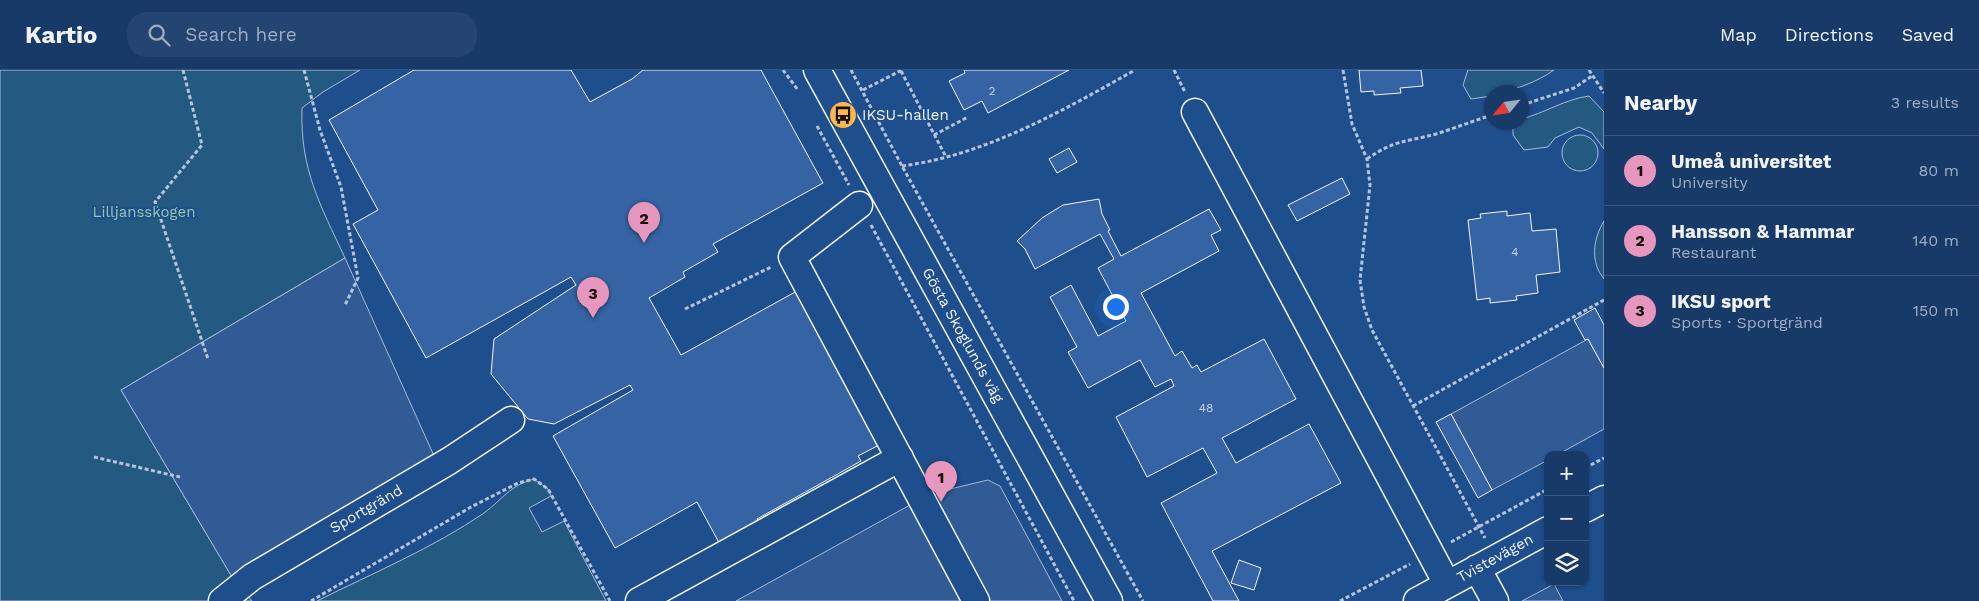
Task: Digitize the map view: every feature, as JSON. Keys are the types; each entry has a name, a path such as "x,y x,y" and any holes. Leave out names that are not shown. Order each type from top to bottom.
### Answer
{"street":[{"name":"Gösta Skoglunds väg","path":"817,70 1109,601"},
{"path":"1195,112 1447,584"},
{"path":"859,205 792,257 976,601"},
{"name":"Sportgränd","path":"222,601 252,576 448,461 510,420"},
{"path":"639,601 900,458"},
{"path":"1589,507 1604,499"},
{"name":"Tvistevägen","path":"1417,601 1544,532"},
{"path":"1487,563 1495,601"}],"path":[{"path":"183,70 202,145 155,202 208,359"},
{"path":"304,70 320,130 341,187 358,278 345,305"},
{"path":"783,70 802,97"},
{"path":"851,70 902,166 1143,601"},
{"path":"878,179 902,166 976,149 1028,126 1135,70"},
{"path":"1343,70 1352,124 1367,158 1370,185 1360,280 1364,307 1372,330 1413,406 1487,563"},
{"path":"1589,70 1604,93"},
{"path":"863,90 902,71 946,157"},
{"path":"1529,103 1574,88 1592,76"},
{"path":"934,135 968,117"},
{"path":"1367,158 1392,144 1437,133 1484,118"},
{"path":"816,124 1074,601"},
{"path":"685,309 792,257"},
{"path":"1413,406 1604,300"},
{"path":"94,457 180,477"},
{"path":"1589,466 1604,458"},
{"path":"311,601 471,507 518,483 534,479 548,489 610,601"}],"green space":[{"name":"Lilljansskogen","path":"0,70 360,70 323,92 302,108 304,150 313,186 345,258 121,390 232,577 252,601 0,601"},
{"path":"1468,70 1554,70 1524,85 1484,85 1484,97 1471,99 1463,85"},
{"path":"1589,96 1604,112 1604,149 1592,133 1579,127 1555,138 1548,147 1524,150 1513,135 1513,130 1529,130 1529,117"},
{"path":"1580,135 1587,136 1593,140 1597,146 1597,160 1593,166 1587,170 1580,171 1573,170 1567,166 1563,160 1562,153 1563,146 1567,140 1573,136"},
{"path":"1604,221 1604,279 1595,258 1595,243"},
{"path":"534,479 548,489 551,496 529,508 542,532 564,521 606,601 317,601 444,538 484,513 518,485"}],"shaded area":[{"path":"345,258 435,458 232,577 121,390"},
{"path":"1588,339 1604,368 1604,429 1564,451 1544,451 1544,462 1492,490 1451,414"},
{"path":"988,480 1000,486 1062,601 736,601 910,505 946,490"},
{"path":"1550,586 1555,586 1563,601 1522,601"}],"building":[{"path":"414,70 571,70 590,102 632,79 643,70 761,70 823,183 713,244 718,252 683,272 685,277 649,298 681,355 797,291 879,445 858,456 861,461 757,519 763,528 723,550 697,502 615,548 553,436 633,390 630,385 554,424 528,419 491,374 494,339 576,285 571,277 426,358 353,224 378,210 329,120"},
{"path":"964,70 1069,70 988,113 982,101 964,110 949,81 965,73"},
{"path":"1359,70 1421,70 1423,86 1400,88 1401,93 1374,95 1374,91 1361,92"},
{"path":"1069,148 1077,162 1057,173 1049,159"},
{"path":"1342,178 1350,194 1297,221 1288,205"},
{"path":"1099,199 1102,214 1110,230 1108,231 1121,256 1209,209 1221,230 1211,235 1219,251 1141,293 1175,356 1182,351 1192,368 1197,365 1201,372 1264,339 1296,399 1222,438 1236,463 1309,424 1341,483 1212,551 1239,601 1213,601 1161,503 1217,473 1203,448 1147,477 1116,417 1174,386 1171,379 1155,387 1140,360 1088,388 1068,352 1077,347 1050,297 1071,285 1098,336 1126,321 1098,268 1114,259 1100,234 1035,269 1025,249 1017,241 1042,218 1063,205"},
{"path":"1507,211 1507,216 1530,213 1532,231 1556,229 1560,272 1536,275 1538,293 1516,296 1517,300 1490,303 1490,298 1477,300 1468,220 1481,218 1480,214"},
{"path":"1595,308 1604,325 1604,368 1588,339 1585,340 1574,320"},
{"path":"1451,414 1492,490 1478,498 1436,422"},
{"path":"1239,560 1261,568 1254,590 1231,583"}],"place":[{"name":"IKSU-hallen","path":"843,115"},
{"name":"Hansson & Hammar","path":"644,243"},
{"name":"IKSU sport","path":"593,318"},
{"name":"Umeå universitet","path":"941,502"}]}
